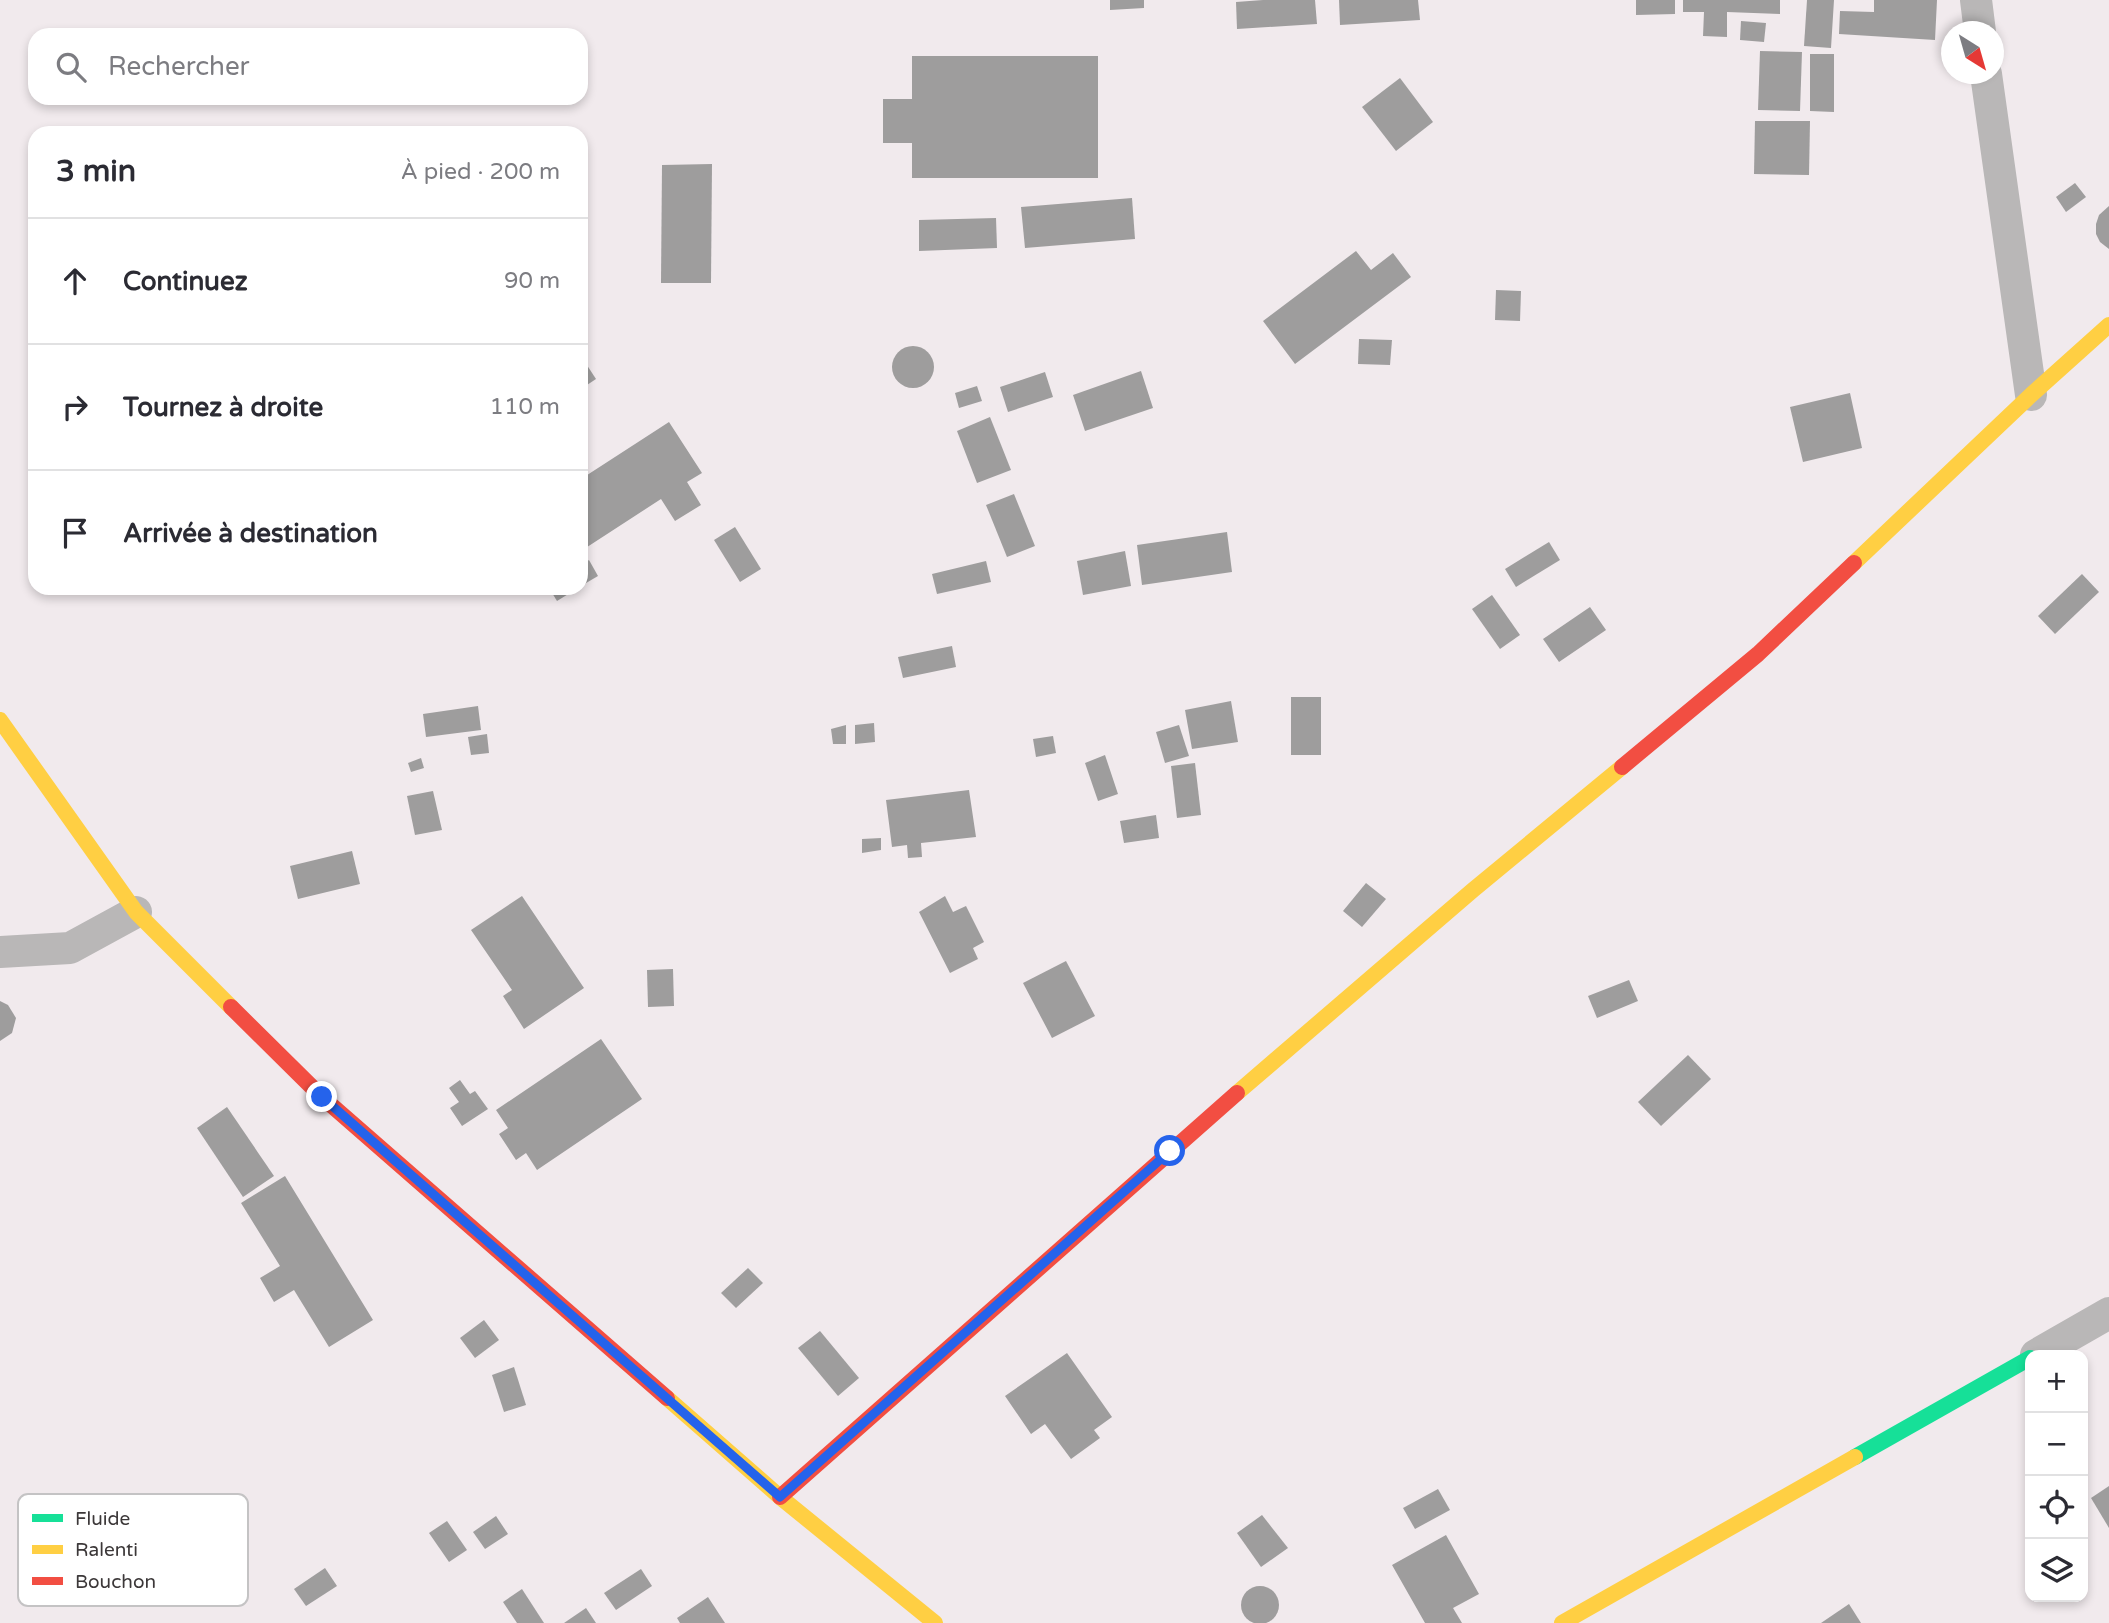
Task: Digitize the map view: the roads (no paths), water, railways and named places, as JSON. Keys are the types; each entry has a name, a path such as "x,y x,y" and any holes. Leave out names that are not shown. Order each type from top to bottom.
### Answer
{"street":[{"path":"1976,0 1979,21"},
{"path":"1987,84 2031,395"},
{"path":"780,1497 1170,1151 1473,890 1758,654 2031,395 2109,325"},
{"path":"0,720 136,912 322,1097 780,1497 935,1623"},
{"path":"0,952 70,948 136,912"},
{"path":"2045,1350 2109,1313"},
{"path":"1562,1623 2025,1361"}]}
